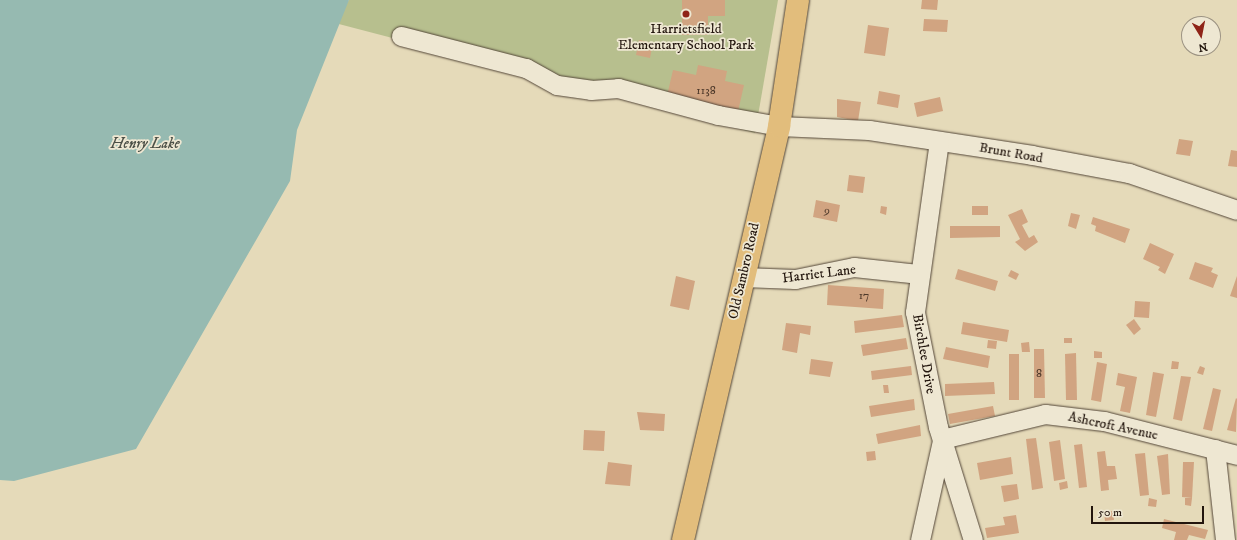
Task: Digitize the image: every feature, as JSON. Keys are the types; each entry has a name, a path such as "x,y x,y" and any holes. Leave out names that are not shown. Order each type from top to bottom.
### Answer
{"main road":[{"name":"Old Sambro Road","path":"683,540 779,126 798,0"}],"street":[{"name":"Brunt Road","path":"402,36 526,68 557,85 590,90 618,88 718,115 779,126 868,130 1129,173 1237,210"},
{"name":"Birchlee Drive","path":"939,141 918,274 917,330 942,440 973,540"},
{"name":"Harriet Lane","path":"743,277 795,279 854,267 918,274"},
{"name":"Ashcroft Avenue","path":"942,440 1045,414 1104,421 1237,455"},
{"path":"920,540 942,440"},
{"path":"1215,449 1225,540"}],"green space":[{"path":"349,0 778,0 755,133 335,23"}],"water":[{"name":"Henry Lake","path":"0,0 349,0 297,130 290,181 136,449 14,481 0,480"}],"building":[{"path":"682,0 725,0 725,16 708,16 708,35 682,35"},
{"path":"922,0 938,0 937,10 921,9"},
{"path":"924,19 948,20 947,32 923,31"},
{"path":"868,25 889,28 885,56 864,53"},
{"path":"639,40 653,43 650,58 636,55"},
{"path":"698,65 727,71 725,81 744,85 737,116 666,100 673,70 696,75"},
{"path":"879,91 900,95 898,108 877,104"},
{"path":"940,97 943,111 917,117 914,103"},
{"path":"837,99 861,102 858,121 837,117"},
{"path":"1179,139 1193,141 1190,156 1176,154"},
{"path":"1231,150 1237,151 1237,167 1228,166"},
{"path":"849,175 865,177 863,193 847,191"},
{"path":"816,200 840,205 837,222 813,217"},
{"path":"881,206 887,207 886,215 880,213"},
{"path":"972,206 988,206 988,215 972,215"},
{"path":"1022,209 1028,222 1022,225 1029,238 1034,235 1038,242 1025,251 1015,242 1020,239 1008,215"},
{"path":"1071,213 1080,215 1076,229 1068,226"},
{"path":"1093,217 1130,229 1125,243 1095,231 1096,226 1091,224"},
{"path":"950,226 1000,226 1000,237 950,238"},
{"path":"1150,243 1174,254 1165,274 1158,270 1160,267 1143,259"},
{"path":"1195,262 1213,268 1211,272 1218,275 1213,288 1189,279"},
{"path":"958,269 998,281 995,291 955,279"},
{"path":"1011,270 1019,274 1016,280 1008,276"},
{"path":"676,276 695,281 689,310 670,306"},
{"path":"1237,276 1237,298 1230,296"},
{"path":"828,285 884,289 883,309 827,305"},
{"path":"1135,301 1150,302 1149,318 1134,317"},
{"path":"902,315 904,327 855,333 854,321"},
{"path":"1134,319 1141,329 1134,335 1126,325"},
{"path":"963,322 1009,330 1007,342 961,334"},
{"path":"786,323 811,326 810,335 800,333 797,353 782,350"},
{"path":"906,338 908,349 863,356 861,345"},
{"path":"1064,338 1072,338 1072,343 1064,343"},
{"path":"988,340 997,341 996,349 987,348"},
{"path":"1029,342 1030,352 1022,352 1021,343"},
{"path":"946,347 990,356 988,368 943,359"},
{"path":"1034,349 1044,349 1045,398 1034,398"},
{"path":"1094,351 1102,352 1102,358 1094,358"},
{"path":"1076,353 1077,400 1066,400 1065,354"},
{"path":"1009,354 1019,354 1019,400 1009,400"},
{"path":"811,359 833,362 830,377 809,374"},
{"path":"1172,361 1179,362 1178,369 1171,369"},
{"path":"1097,362 1107,364 1101,402 1091,400"},
{"path":"911,366 912,375 872,380 871,371"},
{"path":"1200,366 1205,368 1203,375 1197,373"},
{"path":"1153,372 1164,374 1156,417 1146,415"},
{"path":"1118,373 1137,377 1130,413 1120,411 1125,387 1116,385"},
{"path":"1181,376 1191,377 1182,421 1173,419"},
{"path":"994,382 995,394 945,396 945,384"},
{"path":"883,385 888,385 889,393 884,393"},
{"path":"1213,388 1221,390 1212,431 1203,429"},
{"path":"1236,398 1237,399 1236,432 1227,430"},
{"path":"914,399 915,410 871,417 869,406"},
{"path":"993,406 995,416 950,424 948,414"},
{"path":"637,412 665,414 664,431 640,430"},
{"path":"920,425 921,436 878,444 876,434"},
{"path":"584,430 605,431 604,451 583,450"},
{"path":"1036,438 1043,488 1032,490 1026,439"},
{"path":"1060,440 1065,479 1054,481 1049,442"},
{"path":"1082,444 1087,487 1079,488 1074,445"},
{"path":"875,451 876,460 867,461 866,452"},
{"path":"1105,451 1107,466 1115,466 1117,479 1108,480 1109,490 1101,491 1097,452"},
{"path":"1145,453 1149,495 1140,496 1135,454"},
{"path":"1168,454 1170,494 1162,495 1157,456"},
{"path":"1011,457 1013,474 980,480 977,463"},
{"path":"608,462 632,465 630,486 605,484"},
{"path":"1183,462 1194,462 1192,498 1182,497"},
{"path":"1067,481 1068,488 1060,490 1059,483"},
{"path":"1017,484 1019,499 1004,502 1001,486"},
{"path":"1149,498 1157,500 1156,507 1148,506"},
{"path":"1185,498 1192,498 1191,506 1185,505"},
{"path":"1113,511 1114,520 1105,521 1104,512"},
{"path":"1016,515 1019,533 987,538 985,528 1005,525 1003,517"},
{"path":"1164,519 1208,530 1205,539 1189,535 1187,540 1174,540 1176,532 1162,528"}],"place":[{"name":"Harrietsfield Elementary School Park","path":"686,14"}]}
